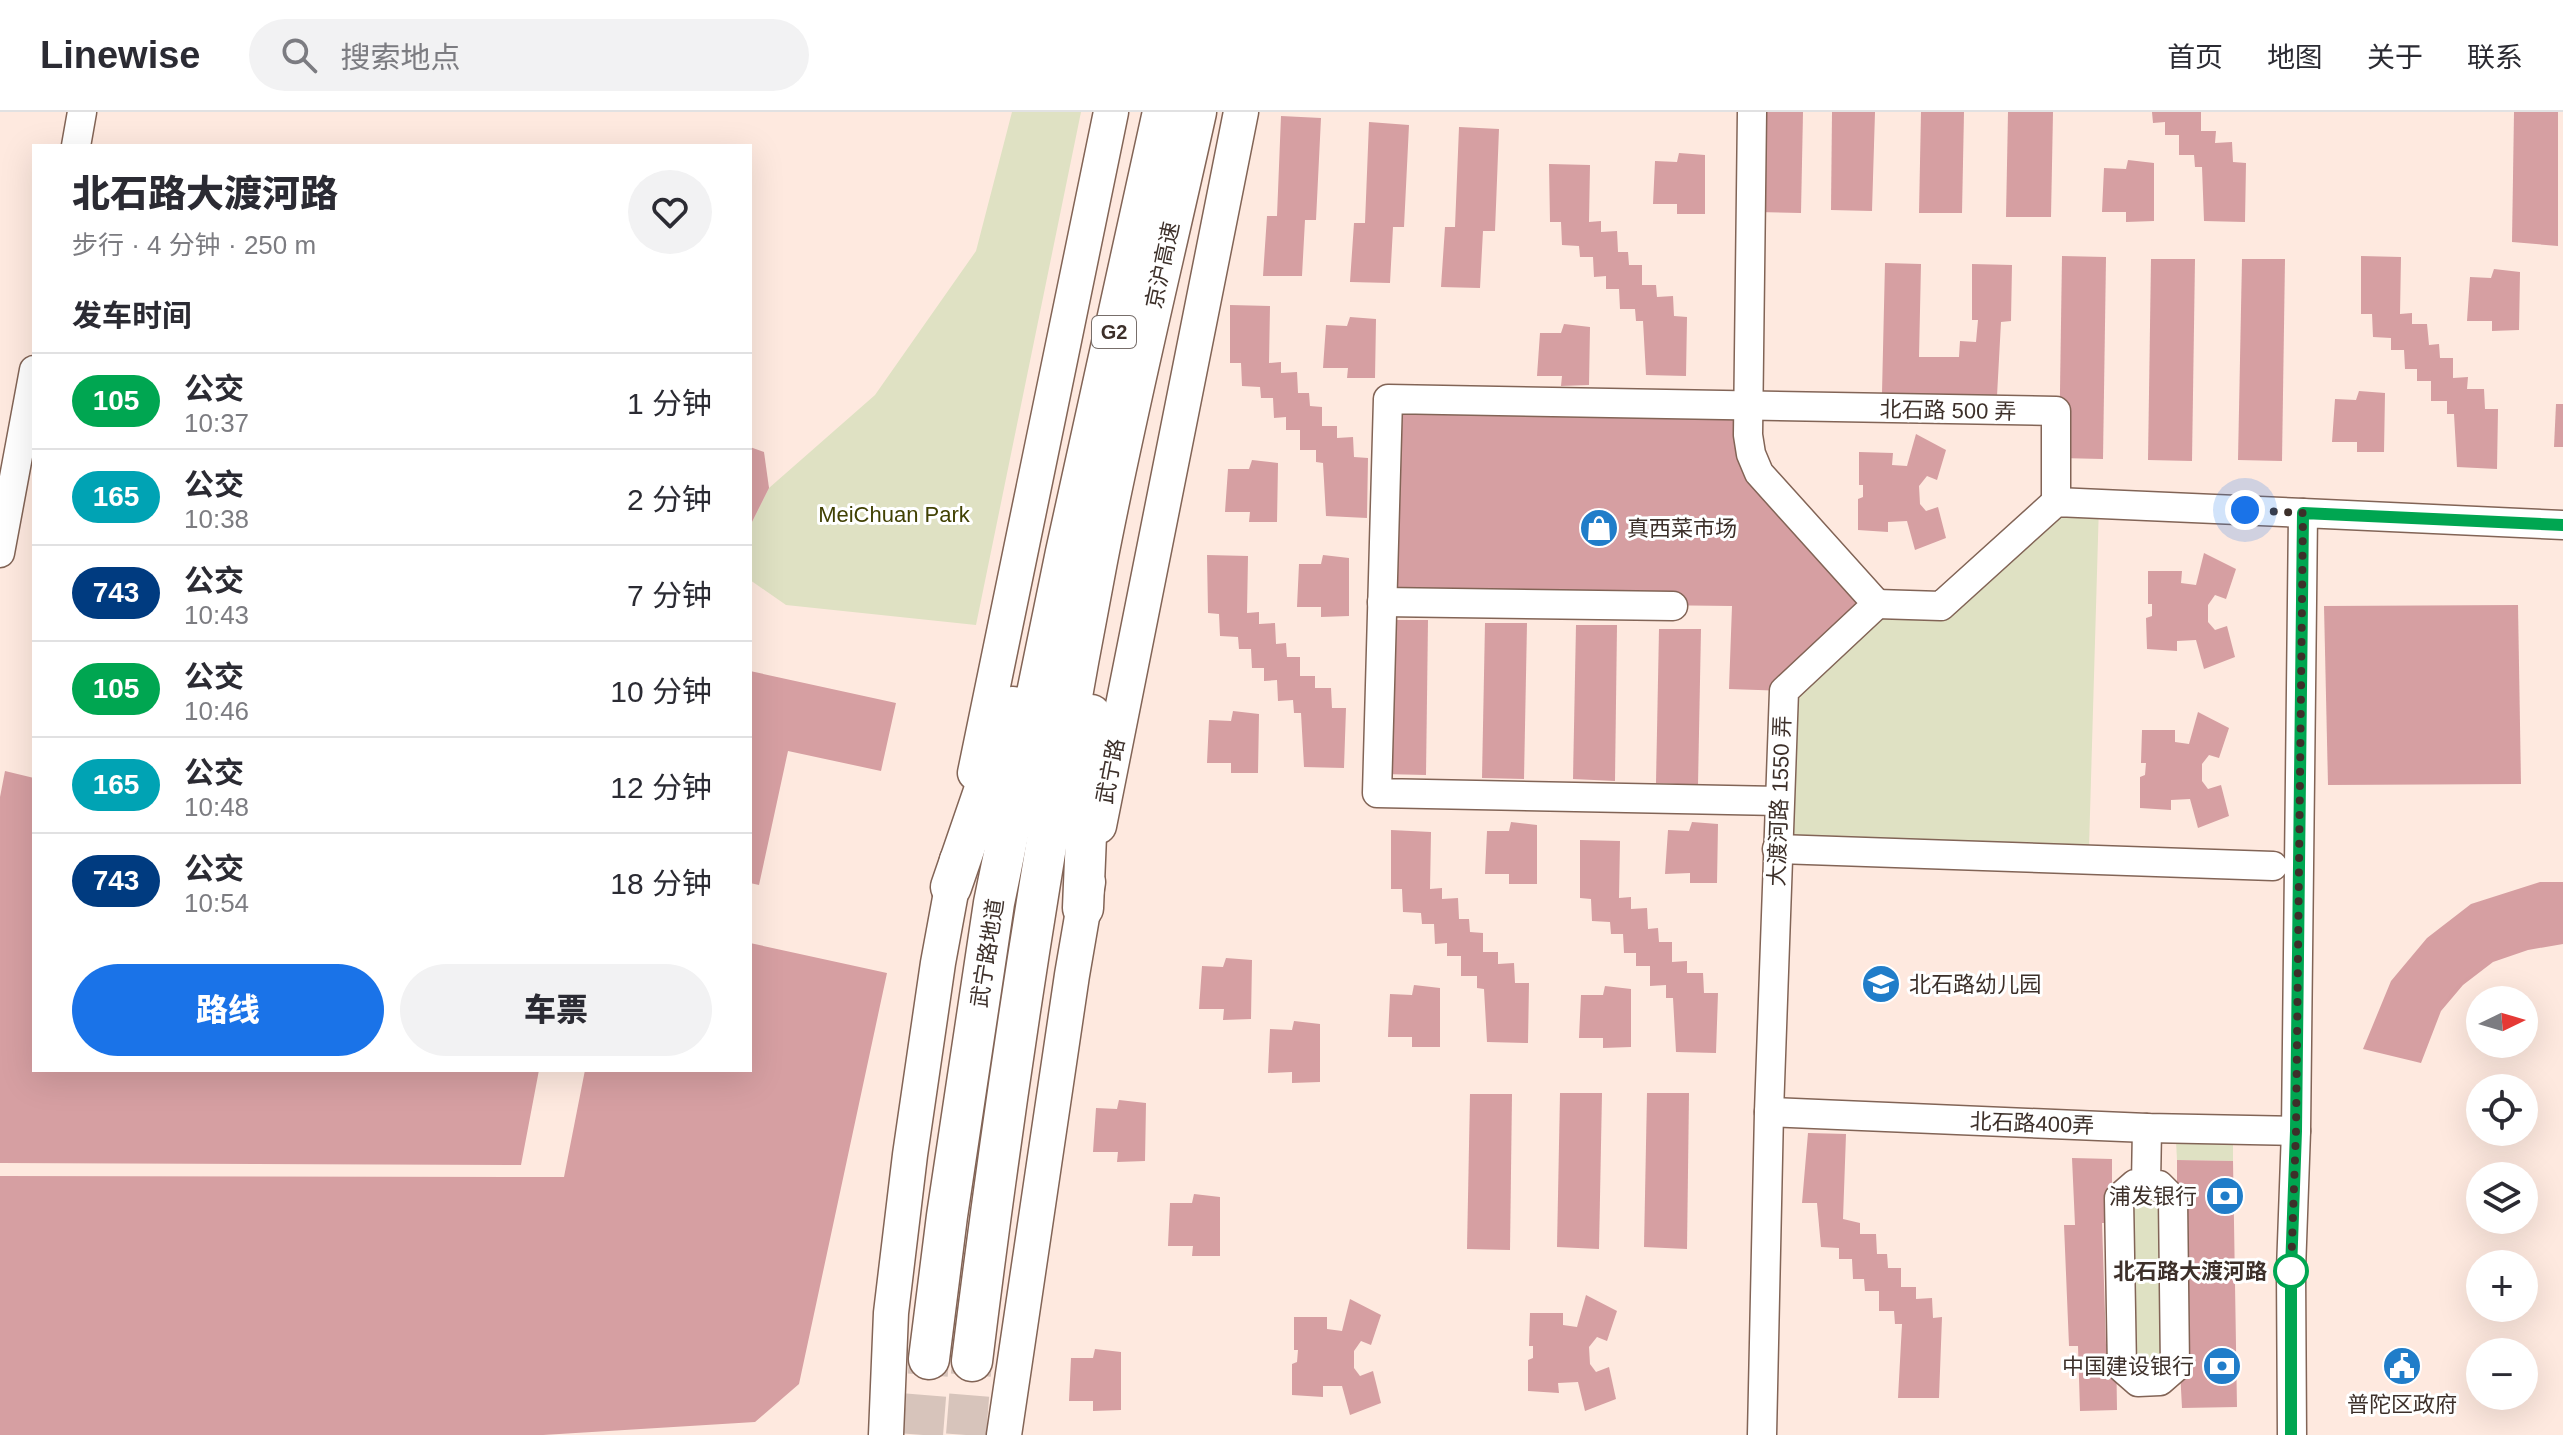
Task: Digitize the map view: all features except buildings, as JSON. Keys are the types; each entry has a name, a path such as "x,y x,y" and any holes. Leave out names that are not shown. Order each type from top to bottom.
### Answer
{"highway":[{"name":"京沪高速","path":"1082,555 1163,112"},
{"name":"京沪高速","path":"1082,555 1196,112"},
{"path":"951,887 1082,555"},
{"path":"1082,555 1083,908"},
{"name":"武宁路地道","path":"929,1359 994,903 1082,555"},
{"name":"武宁路地道","path":"972,1361 1082,555"}],"main road":[{"path":"886,1435 891,1313 910,1155 951,887 1111,112"},
{"name":"武宁路","path":"1004,1435 1083,908 1241,112"}],"street":[{"path":"76,144 82,112"},
{"path":"1752,112 1749,445 1759,473 1877,604 1941,606 2056,502 2563,525"},
{"path":"0,553 32,381"},
{"path":"1748,407 1388,399 1377,793 1779,801"},
{"name":"北石路 500 弄","path":"1748,407 2056,411 2056,502"},
{"path":"2292,1435 2291,1270 2296,1131 2303,513"},
{"path":"1382,602 1673,606"},
{"name":"大渡河路 1550 弄","path":"1762,1435 1769,1112 1784,691 1877,604"},
{"path":"1777,849 2273,866"},
{"name":"北石路400弄","path":"1769,1112 2296,1131"},
{"path":"2146,1184 2147,1128"},
{"path":"2135,1184 2146,1184 2159,1185 2173,1199 2175,1368 2160,1381 2138,1382 2122,1368 2119,1198 2135,1184"}],"green space":[{"name":"MeiChuan Park","path":"1012,112 1081,112 976,625 786,605 752,581 752,522 769,488 875,395 976,251"},
{"path":"2056,502 2099,504 2089,848 1777,849 1784,691 1877,604 1941,606"},
{"path":"2176,1141 2233,1142 2233,1161 2177,1160"},
{"path":"2134,1199 2161,1199 2163,1368 2134,1369 2124,1205"}],"tunnel":[{"path":"923,1435 929,1359"},
{"path":"966,1435 972,1361"}],"bus line":[{"name":"105","path":"2291,1435 2303,513 2563,525"}],"place":[{"name":"真西菜市场","path":"1599,528"},
{"name":"北石路幼儿园","path":"1881,984"},
{"name":"浦发银行","path":"2225,1196"},
{"name":"北石路大渡河路","path":"2291,1271"},
{"name":"中国建设银行","path":"2222,1366"},
{"name":"普陀区政府","path":"2402,1366"}],"route":[{"path":"2245,510 2303,513 2296,1131 2291,1271"}]}
